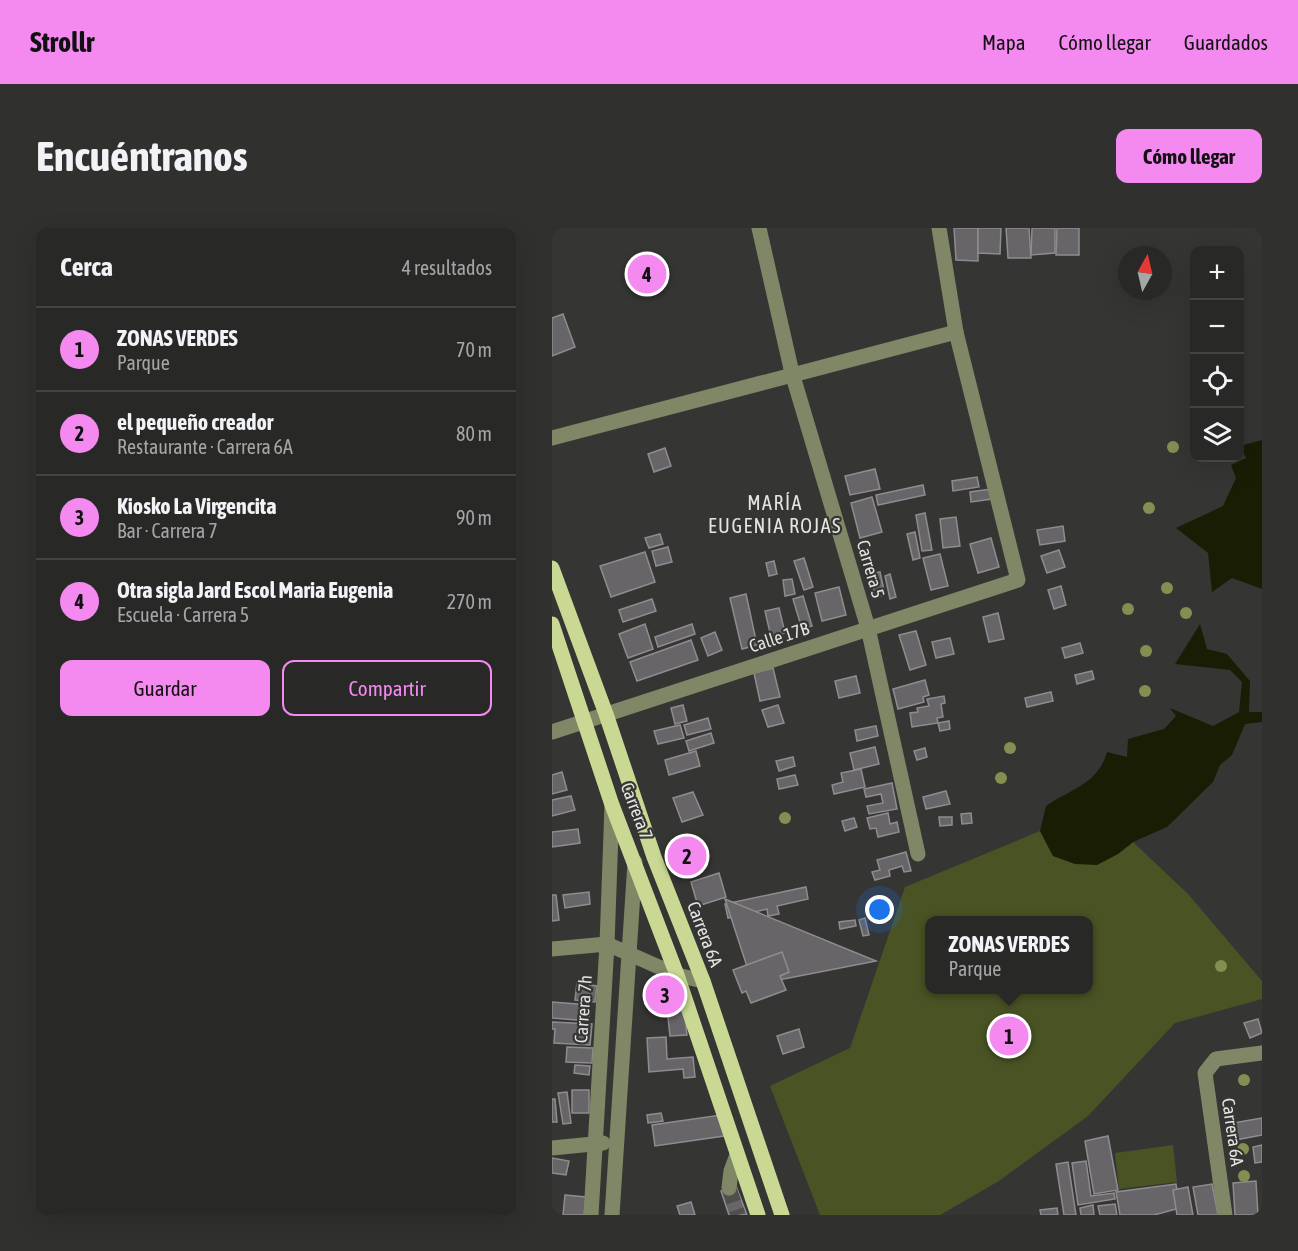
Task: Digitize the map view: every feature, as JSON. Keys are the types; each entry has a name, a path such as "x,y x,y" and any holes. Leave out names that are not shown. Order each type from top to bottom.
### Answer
{"main road":[{"name":"Carrera 6A","path":"553,574 606,714 654,857 703,981 782,1215"},
{"name":"Carrera 7","path":"552,624 612,805 677,975 758,1215"}],"street":[{"name":"Carrera 5","path":"759,228 792,373 868,628 918,854"},
{"path":"552,438 792,373 956,332 939,228"},
{"name":"Calle 17B","path":"552,732 1018,580 956,332"},
{"name":"Carrera 7h","path":"591,1215 593,1143 607,944 612,805"},
{"path":"612,1215 635,861"},
{"path":"552,949 607,944 628,956 677,975 703,981"},
{"name":"Carrera 6A","path":"1225,1215 1205,1073 1216,1059 1262,1053"},
{"path":"552,1148 615,1143"},
{"path":"729,1188 731,1171 738,1155"}],"green space":[{"path":"1040,831 1053,856 1118,854 1133,842 1188,894 1262,981 1262,999 1175,1023 1088,1116 999,1181 940,1215 820,1215 770,1086 850,1048 905,887"},
{"path":"1173,1145 1177,1182 1119,1189 1115,1153"}],"shaded area":[{"path":"1262,440 1262,589 1232,578 1212,592 1208,553 1176,528 1223,506 1236,478 1231,465 1244,462 1246,458 1244,445"},
{"path":"1200,624 1207,649 1227,654 1250,681 1249,712 1262,712 1262,722 1245,724 1232,755 1220,765 1213,782 1167,827 1133,842 1118,854 1097,865 1075,864 1053,856 1040,831 1046,806 1091,778 1103,763 1107,752 1127,757 1128,739 1164,729 1176,716 1170,708 1213,726 1239,712 1242,682 1230,670 1175,664"}],"building":[{"path":"954,228 978,228 978,261 956,260"},
{"path":"978,228 1001,228 1000,254 978,253"},
{"path":"1006,228 1029,228 1031,258 1008,258"},
{"path":"1032,228 1055,228 1055,253 1031,255"},
{"path":"1057,228 1079,228 1079,255 1056,255"},
{"path":"563,314 575,347 552,356 552,318"},
{"path":"665,448 671,466 654,472 648,454"},
{"path":"875,469 880,489 850,495 845,476"},
{"path":"977,477 979,487 953,491 952,481"},
{"path":"923,485 925,495 878,505 876,495"},
{"path":"991,489 992,499 971,502 970,492"},
{"path":"872,497 882,532 860,538 851,503"},
{"path":"925,513 932,550 922,551 916,515"},
{"path":"956,517 960,546 943,548 940,519"},
{"path":"1063,526 1065,541 1040,545 1037,530"},
{"path":"915,532 920,558 913,560 907,534"},
{"path":"660,534 663,544 649,548 645,538"},
{"path":"991,538 999,567 978,573 970,544"},
{"path":"668,547 672,562 656,566 652,551"},
{"path":"1059,550 1065,567 1047,573 1041,556"},
{"path":"645,552 655,582 611,597 600,566"},
{"path":"940,554 948,586 931,590 923,558"},
{"path":"804,558 813,587 804,590 794,561"},
{"path":"774,561 777,574 769,576 766,563"},
{"path":"880,572 885,595 875,597 870,574"},
{"path":"890,574 896,597 890,599 885,576"},
{"path":"792,579 795,594 785,596 783,580"},
{"path":"1061,586 1066,605 1054,609 1048,590"},
{"path":"839,587 846,615 822,621 815,593"},
{"path":"746,594 757,645 742,649 730,598"},
{"path":"803,596 812,626 802,629 793,599"},
{"path":"652,599 656,611 623,622 619,610"},
{"path":"779,608 785,633 771,637 765,611"},
{"path":"998,613 1004,639 989,642 983,617"},
{"path":"645,624 653,649 628,658 619,634"},
{"path":"692,624 695,634 658,647 655,637"},
{"path":"916,631 926,665 910,670 899,635"},
{"path":"715,632 722,650 708,656 701,638"},
{"path":"950,638 954,654 936,658 932,642"},
{"path":"691,640 698,660 637,681 630,662"},
{"path":"1080,643 1083,653 1065,658 1062,648"},
{"path":"773,668 780,697 760,701 754,673"},
{"path":"1092,671 1094,679 1077,684 1075,675"},
{"path":"856,676 860,693 839,698 835,681"},
{"path":"925,680 929,695 923,697 924,702 898,709 893,689"},
{"path":"1051,692 1053,701 1027,707 1025,698"},
{"path":"944,696 945,703 941,704 943,717 937,718 938,723 912,727 910,713 918,712 917,708 929,706 927,699"},
{"path":"683,705 687,721 675,724 671,708"},
{"path":"778,705 784,723 768,727 762,710"},
{"path":"708,718 711,729 687,735 684,725"},
{"path":"949,721 950,729 940,731 938,723"},
{"path":"680,725 684,738 658,744 654,731"},
{"path":"876,726 878,736 857,741 855,730"},
{"path":"711,733 714,743 689,751 686,741"},
{"path":"875,747 879,764 854,770 850,753"},
{"path":"925,748 927,757 917,760 914,751"},
{"path":"696,751 700,766 669,775 665,760"},
{"path":"793,757 795,766 779,771 776,761"},
{"path":"861,769 865,787 834,794 832,785 843,782 841,773"},
{"path":"562,772 567,790 552,794 552,775"},
{"path":"795,775 798,785 779,789 777,779"},
{"path":"892,783 897,809 869,814 867,806 883,803 881,794 866,797 864,789"},
{"path":"946,791 950,804 926,809 923,797"},
{"path":"693,792 703,815 682,822 673,798"},
{"path":"571,796 575,810 552,816 552,800"},
{"path":"888,813 890,824 897,822 899,832 878,837 876,828 870,829 867,818"},
{"path":"971,813 972,823 962,824 961,814"},
{"path":"939,817 952,817 952,825 940,826"},
{"path":"854,818 857,827 845,831 842,821"},
{"path":"578,829 580,843 552,847 552,832"},
{"path":"906,852 911,871 904,872 902,866 889,870 890,876 875,880 872,872 880,870 877,860"},
{"path":"719,873 726,897 698,906 691,882"},
{"path":"806,887 808,899 777,906 779,914 768,916 767,909 728,918 725,904"},
{"path":"589,892 590,904 565,908 563,895"},
{"path":"552,895 556,895 559,920 552,921"},
{"path":"725,899 876,961 753,985"},
{"path":"865,918 869,935 863,936 859,920"},
{"path":"855,920 856,926 840,929 839,922"},
{"path":"782,952 789,972 780,976 786,990 751,1003 746,991 742,993 733,970"},
{"path":"577,983 597,986 595,1002 575,1000"},
{"path":"674,988 676,1005 657,1007 655,990"},
{"path":"552,1002 590,1005 589,1021 552,1018"},
{"path":"684,1006 687,1035 670,1036 667,1008"},
{"path":"1258,1019 1262,1033 1250,1038 1244,1023"},
{"path":"552,1022 592,1024 590,1045 554,1043 555,1029 552,1029"},
{"path":"799,1029 804,1047 783,1054 777,1036"},
{"path":"666,1037 667,1059 693,1057 695,1077 684,1078 683,1069 649,1072 647,1038"},
{"path":"567,1047 593,1048 592,1063 566,1062"},
{"path":"575,1065 590,1066 589,1075 574,1073"},
{"path":"572,1090 589,1090 589,1113 572,1113"},
{"path":"567,1092 571,1123 563,1124 558,1093"},
{"path":"552,1099 555,1099 557,1122 552,1122"},
{"path":"661,1113 663,1121 648,1123 647,1115"},
{"path":"721,1115 724,1136 655,1146 652,1125"},
{"path":"1262,1118 1262,1135 1230,1141 1227,1124"},
{"path":"1108,1136 1118,1190 1094,1194 1085,1141"},
{"path":"1262,1145 1262,1162 1255,1163 1253,1147"},
{"path":"552,1158 569,1161 566,1175 552,1173"},
{"path":"1086,1161 1091,1196 1114,1193 1115,1199 1078,1205 1072,1163"},
{"path":"1068,1162 1076,1215 1064,1215 1056,1164"},
{"path":"1256,1181 1258,1215 1235,1215 1233,1183"},
{"path":"1176,1184 1180,1208 1154,1215 1120,1215 1116,1192"},
{"path":"1212,1184 1218,1215 1198,1215 1193,1187"},
{"path":"736,1186 747,1215 729,1215 721,1191"},
{"path":"1188,1187 1193,1215 1177,1215 1173,1190"},
{"path":"565,1195 586,1197 584,1215 563,1215"},
{"path":"691,1202 695,1215 680,1215 677,1206"},
{"path":"1115,1204 1117,1215 1100,1215 1098,1206"},
{"path":"1093,1205 1094,1215 1081,1215 1080,1208"},
{"path":"1057,1208 1058,1215 1041,1215 1040,1210"}],"tunnel":[{"path":"729,1188 738,1215"}],"place":[{"name":"Otra sigla Jard Escol Maria Eugenia","path":"647,274"},
{"name":"el pequeño creador","path":"687,856"},
{"name":"Kiosko La Virgencita","path":"665,995"},
{"name":"ZONAS VERDES","path":"1009,1036"}],"district":[{"name":"MARÍA EUGENIA ROJAS","path":"775,514"}]}
